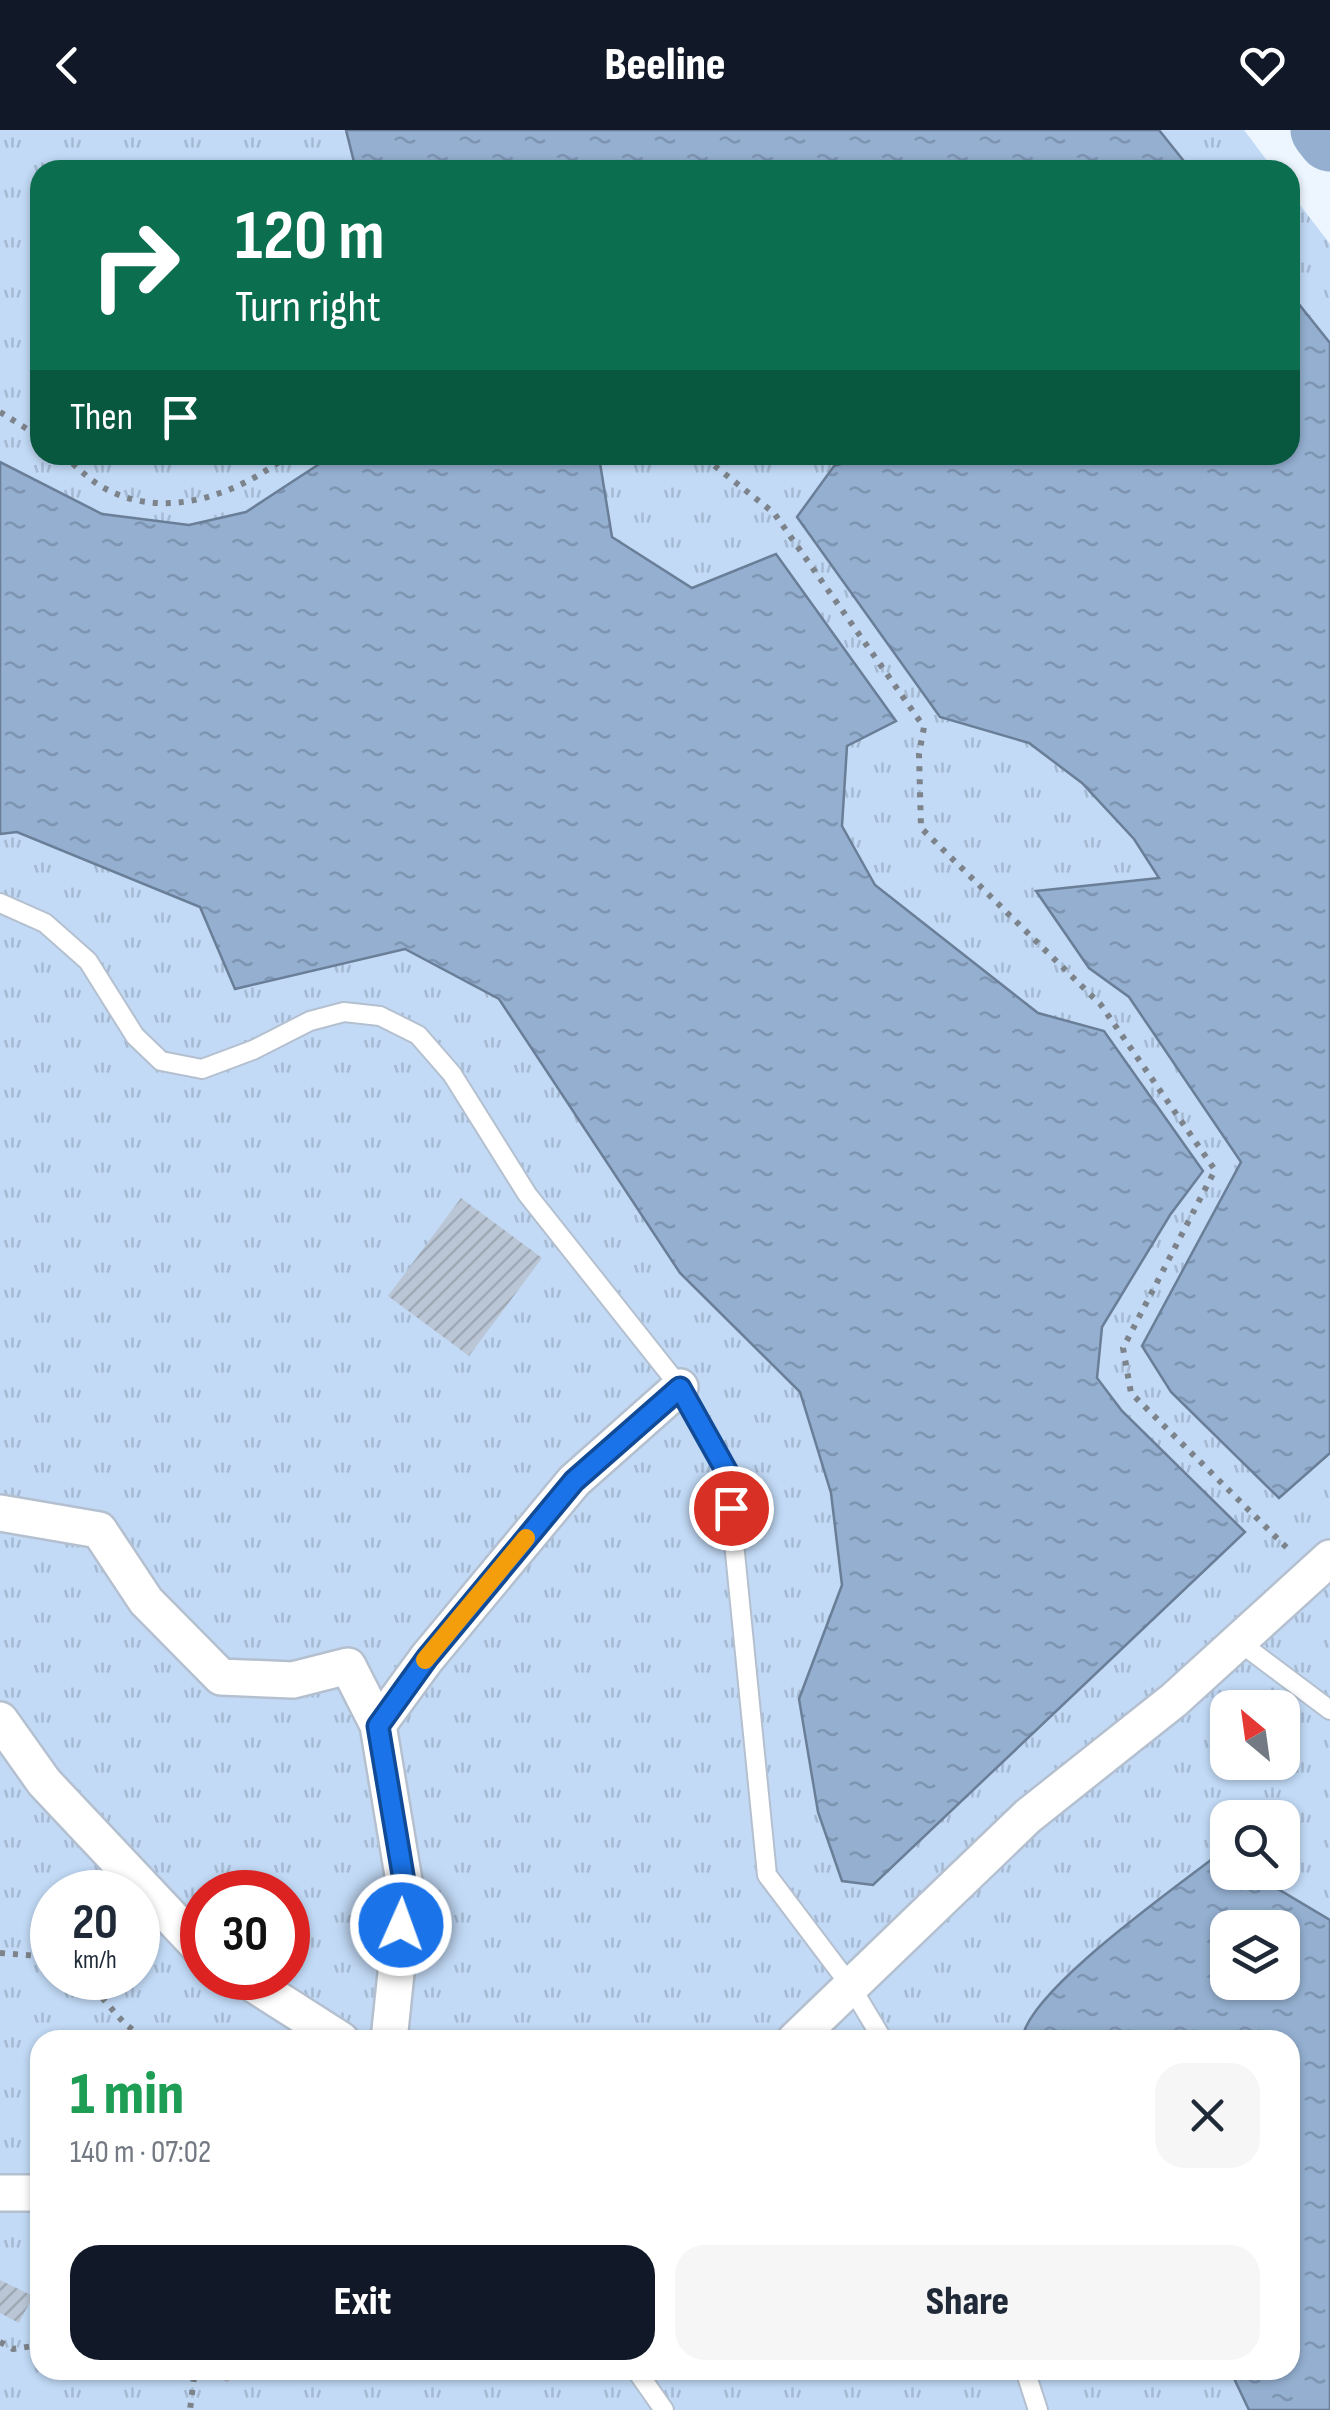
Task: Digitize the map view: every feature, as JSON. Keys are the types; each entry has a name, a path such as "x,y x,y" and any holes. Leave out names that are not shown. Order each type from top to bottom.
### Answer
{"street":[{"path":"378,1726 427,1658 574,1481 680,1388"},
{"path":"0,1513 99,1530 146,1602 221,1677 293,1680 348,1666 378,1726 405,1887 390,2030"},
{"path":"805,2030 1028,1816 1174,1700 1320,1565"},
{"path":"0,1720 44,1782 180,1927"},
{"path":"278,2000 325,2030"},
{"path":"0,2193 30,2193"}],"lane":[{"path":"0,903 45,924 88,961 135,1036 161,1061 202,1069 253,1050 310,1021 344,1012 380,1016 418,1035 452,1074 527,1194 680,1388 727,1472 767,1875 850,1985 876,2030"},
{"path":"1238,1640 1330,1710"},
{"path":"643,2380 664,2410"},
{"path":"1028,2380 1038,2410"}],"path":[{"path":"0,412 30,431"},
{"path":"75,465 106,489 156,505 211,497 261,476 275,465"},
{"path":"715,465 774,513 924,727 919,754 921,828 1100,1005 1215,1170 1123,1348 1131,1392 1320,1565"},
{"path":"0,1953 30,1955"},
{"path":"104,2000 133,2030"},
{"path":"0,2342 13,2349 30,2346"},
{"path":"190,2410 194,2380"}],"green space":[{"path":"0,130 1244,130 1266,160 30,160 30,465 1300,465 1300,205 1330,244 1330,2410 0,2410"}],"water":[{"path":"346,130 1159,130 1183,160 354,160"},
{"path":"1300,306 1330,343 1330,1453 1279,1498 1171,1392 1142,1346 1241,1162 1129,997 1089,968 1036,891 1159,878 1134,839 1082,783 1029,743 940,717 797,517 834,466 1300,465"},
{"path":"0,462 102,514 189,525 246,512 318,465 600,465 612,537 692,588 776,554 896,721 847,746 842,826 875,885 1038,1013 1104,1031 1203,1171 1170,1215 1102,1327 1097,1378 1122,1411 1245,1532 873,1885 842,1881 818,1812 799,1699 842,1585 831,1493 800,1392 680,1273 499,999 405,949 235,989 200,907 17,832 0,834"},
{"path":"1210,1861 1210,1890 1280,1890 1330,1920 1330,2410 1249,2410 1235,2380 1300,2380 1300,2030 1026,2030 1049,1995 1107,1941"}],"building":[{"path":"461,1198 542,1258 469,1356 388,1296"},
{"path":"0,2280 30,2295 19,2323 0,2313"}],"waterway":[{"path":"1323,130 1330,139"}],"slow traffic":[{"path":"425,1660 526,1538"}],"route":[{"path":"401,1925 405,1887 378,1726 427,1658 574,1481 680,1388 727,1472 731,1508"}]}
